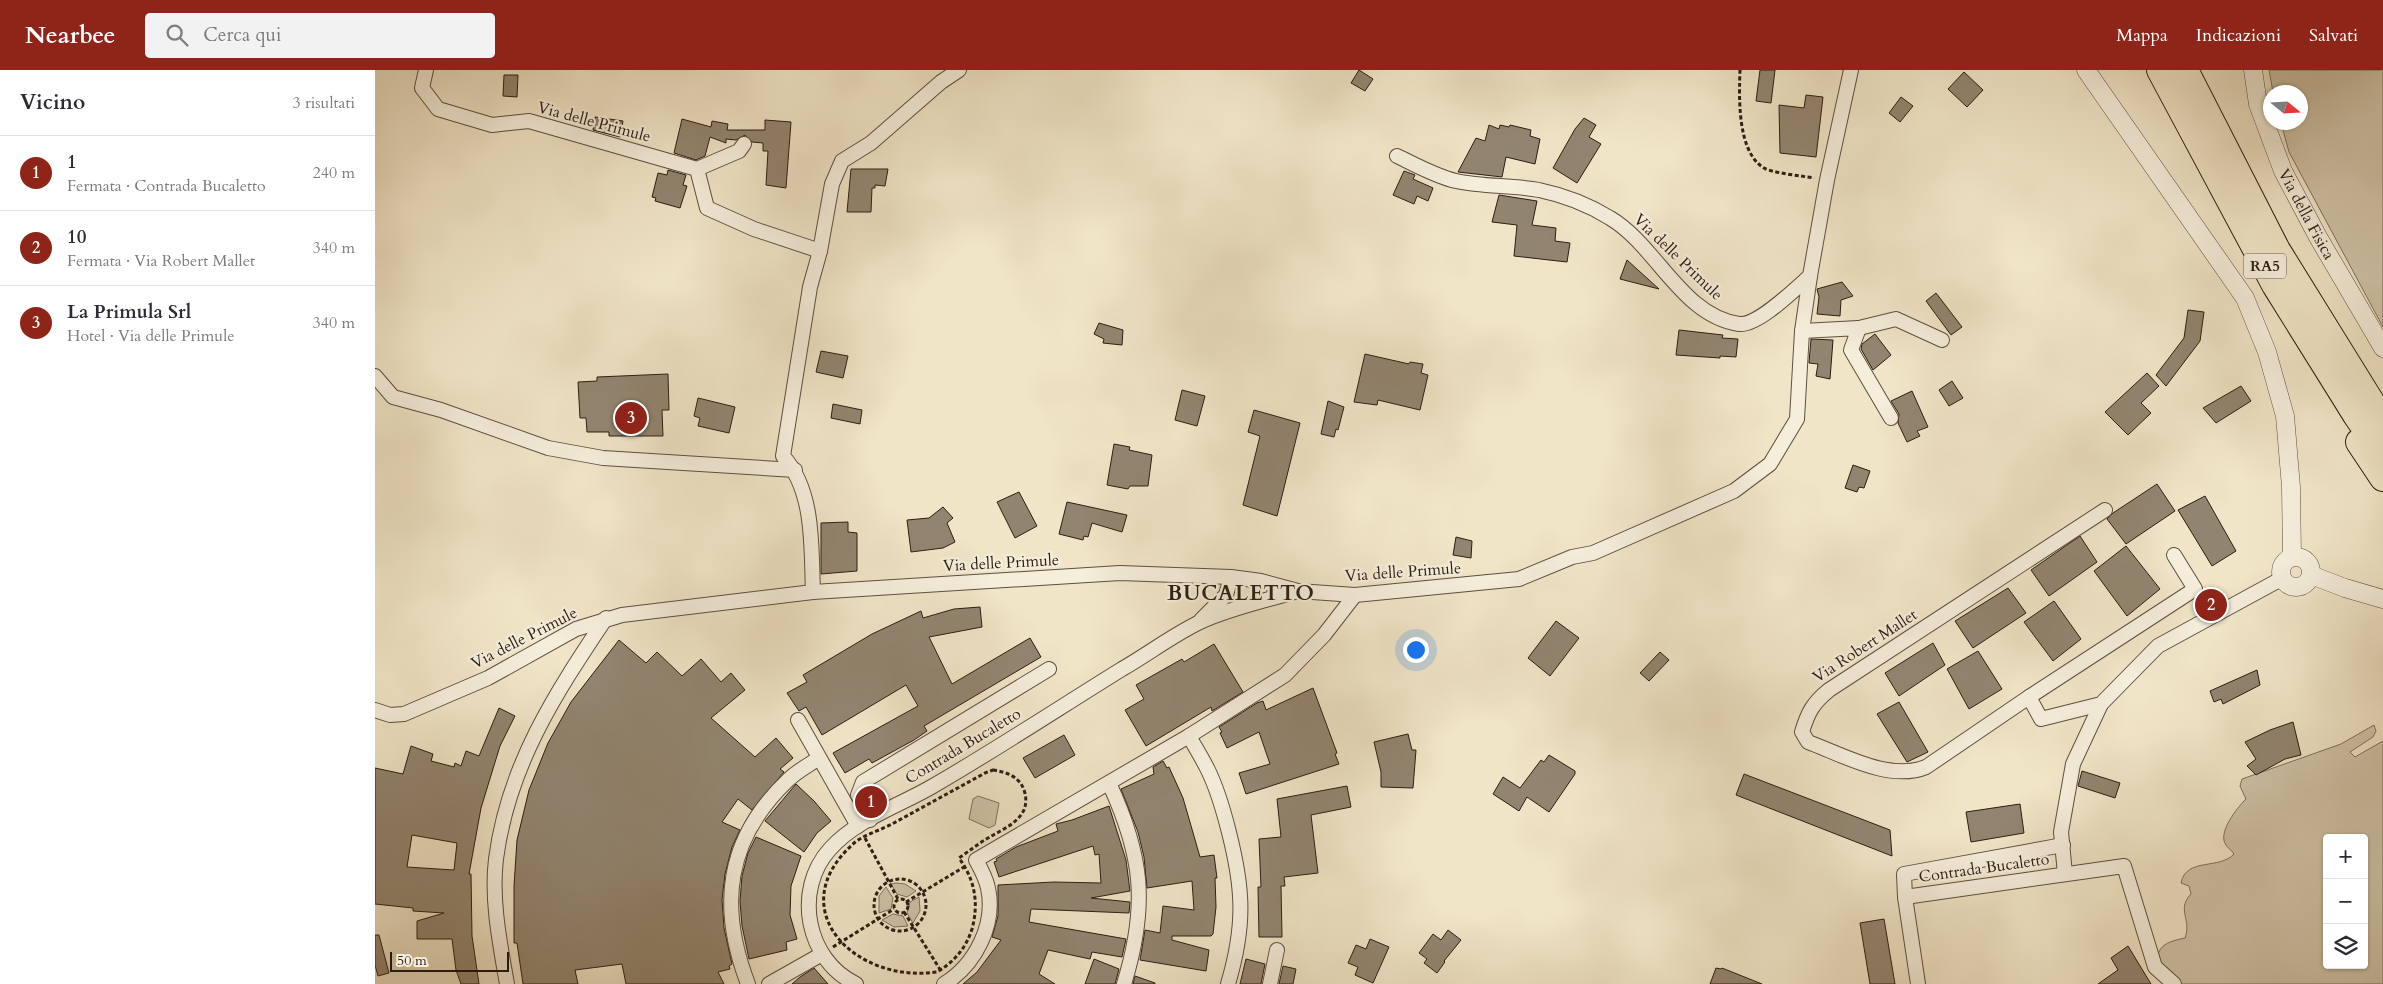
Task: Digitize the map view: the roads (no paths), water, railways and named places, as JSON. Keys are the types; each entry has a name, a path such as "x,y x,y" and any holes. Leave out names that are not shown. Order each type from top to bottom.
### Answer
{"highway":[{"name":"RA5","path":"2160,70 2288,307 2383,454"},
{"name":"RA5","path":"2185,70 2277,250 2383,420"},
{"path":"2288,307 2328,398 2383,478"}],"street":[{"name":"Via delle Primule","path":"426,70 422,88 438,109 492,125 529,121 697,169"},
{"path":"813,592 810,522 795,470 783,456 810,287 820,251 832,184 842,161 871,143 941,82 959,70"},
{"name":"Via delle Primule","path":"375,710 390,715 404,714 488,678 576,629 606,618 813,592 1120,573 1231,577 1261,581 1298,591 1355,595 1519,579 1573,558 1593,553 1734,491 1770,464 1797,419 1802,331 1810,276 1827,180 1851,70"},
{"path":"2086,70 2245,298 2267,352 2285,416 2291,487 2292,557"},
{"name":"Via della Fisica","path":"2253,70 2257,104 2283,171 2318,237 2383,348"},
{"path":"744,144 739,151 697,169 707,208 754,229 820,251"},
{"name":"Via delle Primule","path":"1397,156 1431,173 1456,181 1539,190 1579,203 1610,218 1635,238 1670,279 1704,309 1722,321 1743,324 1758,319 1810,276"},
{"path":"1802,331 1859,328 1896,319 1942,340"},
{"path":"1859,328 1851,350 1891,418"},
{"path":"375,376 393,397 441,410 548,448 603,458 795,470"},
{"name":"Via Robert Mallet","path":"2105,510 1814,701 1802,732 1808,742 1871,765 1900,772 1914,772 1926,767 2029,697 2195,589 2173,555"},
{"path":"2292,557 2306,561 2311,570 2311,575 2306,584 2297,588 2288,586 2281,579 2281,568 2287,559 2292,557"},
{"path":"2311,575 2345,588 2383,599"},
{"path":"1199,622 1227,595 1231,577"},
{"path":"2029,697 2041,719 2101,704 2158,646 2281,579"},
{"path":"1199,622 1298,591"},
{"path":"945,980 968,964 984,934 989,906 989,890 971,863 1189,736 1285,675 1324,635 1355,595"},
{"path":"507,984 496,900 496,860 504,818 516,775 548,709 606,618"},
{"name":"Contrada Bucaletto","path":"856,984 839,974 822,954 814,937 809,917 811,886 815,873 829,850 843,836 864,828 1199,622"},
{"path":"864,828 858,795 863,782 1049,669"},
{"name":"Contrada Bucaletto","path":"2065,874 2061,832 2073,764 2101,704"},
{"path":"798,720 819,758 864,828"},
{"path":"1189,736 1208,771 1225,823 1238,879 1240,898 1238,929 1233,968 1228,984"},
{"path":"748,984 734,941 730,890 739,853 766,802 790,778 819,758"},
{"path":"1109,783 1131,838 1141,894 1134,952 1124,984"},
{"path":"1905,897 1904,874 2063,845"},
{"name":"Contrada Bucaletto","path":"1918,984 1905,897 2124,866 2155,967 2174,984"},
{"path":"1270,984 1277,950"},
{"path":"769,984 822,954"}],"place":[{"name":"La Primula Srl","path":"631,418"},
{"name":"10","path":"2211,605"},
{"name":"1","path":"871,802"}],"district":[{"name":"BUCALETTO","path":"1241,593"}]}
